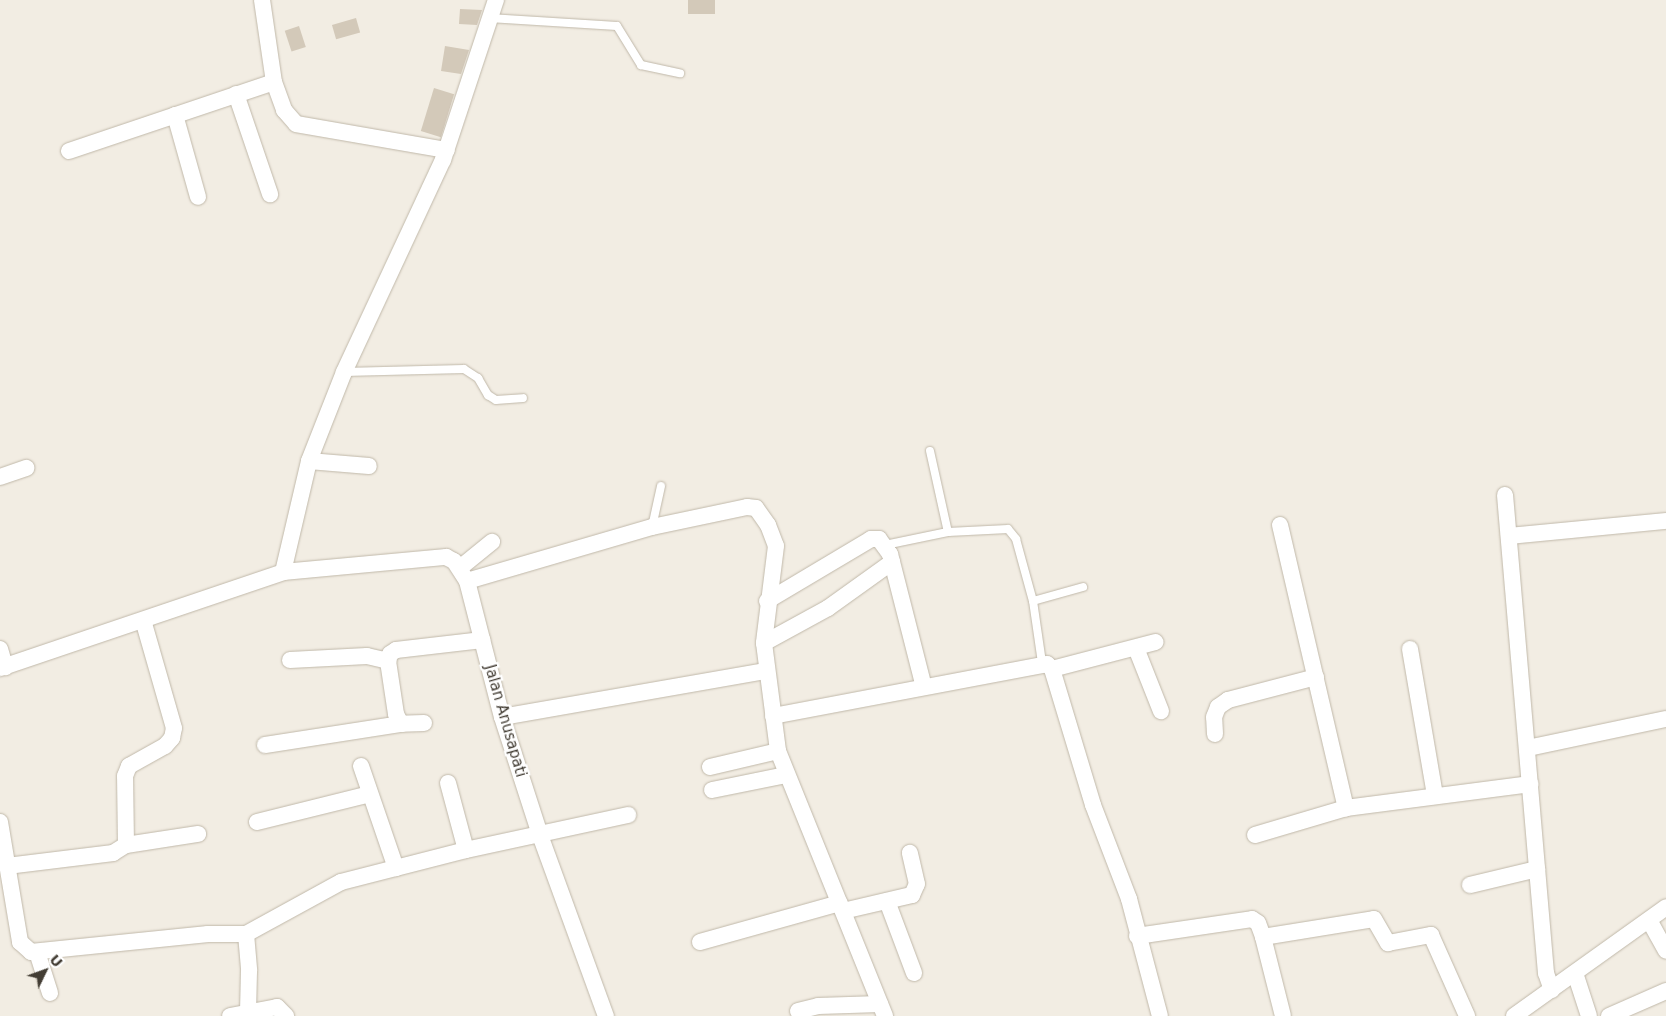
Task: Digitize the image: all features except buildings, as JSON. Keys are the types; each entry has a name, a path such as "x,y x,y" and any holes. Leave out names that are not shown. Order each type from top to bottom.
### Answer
{"street":[{"path":"262,0 274,82 284,110 296,124 447,150"},
{"path":"288,572 309,461 344,372 447,150 496,0"},
{"path":"70,151 274,82"},
{"path":"236,94 270,194"},
{"path":"175,115 198,197"},
{"path":"309,461 369,466"},
{"path":"0,476 26,468"},
{"path":"1505,495 1546,973 1552,990"},
{"path":"464,574 652,527 747,507 756,508 768,525 776,546 767,601 764,643 766,671 778,751 786,775 842,907 882,1010 818,1006 798,1011"},
{"path":"1509,536 1666,521"},
{"path":"1280,525 1346,808"},
{"path":"767,601 871,539 879,539 885,545 892,562 924,687"},
{"path":"464,574 492,542"},
{"path":"0,648 3,667 288,572 446,557 464,574"},
{"path":"764,643 828,608 892,562"},
{"name":"Jalan Anusapati","path":"464,574 502,717 540,835 605,1016"},
{"path":"126,845 125,776 129,766 165,746 172,738 174,728 143,620"},
{"path":"401,724 396,714 388,661 390,654 396,650 482,640"},
{"path":"773,716 1047,666 1136,648 1156,642"},
{"path":"1136,648 1161,711"},
{"path":"1410,648 1435,796"},
{"path":"290,660 367,656 388,661"},
{"path":"1047,666 1093,805 1129,899 1137,936 1160,1016"},
{"path":"502,717 766,671"},
{"path":"1215,734 1214,717 1218,707 1228,700 1316,677"},
{"path":"1528,748 1666,719"},
{"path":"265,745 401,724 424,723"},
{"path":"710,767 778,751"},
{"path":"361,766 396,868"},
{"path":"712,790 786,775"},
{"path":"448,783 466,850"},
{"path":"1255,835 1346,808 1530,784"},
{"path":"257,822 370,794"},
{"path":"0,822 20,942 24,948 37,952 201,935 246,934 341,882 466,850 628,815"},
{"path":"7,866 113,853 126,845 198,834"},
{"path":"700,942 842,907 887,901 912,895 917,884 910,853"},
{"path":"1470,885 1537,870"},
{"path":"887,901 914,972"},
{"path":"1514,1016 1666,907"},
{"path":"1263,937 1365,914 1378,920 1388,943 1431,935 1467,1016"},
{"path":"1137,936 1248,919 1258,923 1283,1016"},
{"path":"1649,920 1666,951"},
{"path":"246,934 249,971 248,1013"},
{"path":"37,952 50,993"},
{"path":"1575,973 1589,1016"},
{"path":"1609,1016 1666,991"},
{"path":"230,1016 277,1008 286,1016"}],"lane":[{"path":"489,18 617,26 642,66 680,73"},
{"path":"344,372 464,370 478,378 488,395 496,400 523,398"},
{"path":"930,452 948,532"},
{"path":"652,527 661,486"},
{"path":"885,545 948,532 1008,529 1016,538 1033,601 1047,666"},
{"path":"1033,601 1083,587"}]}
